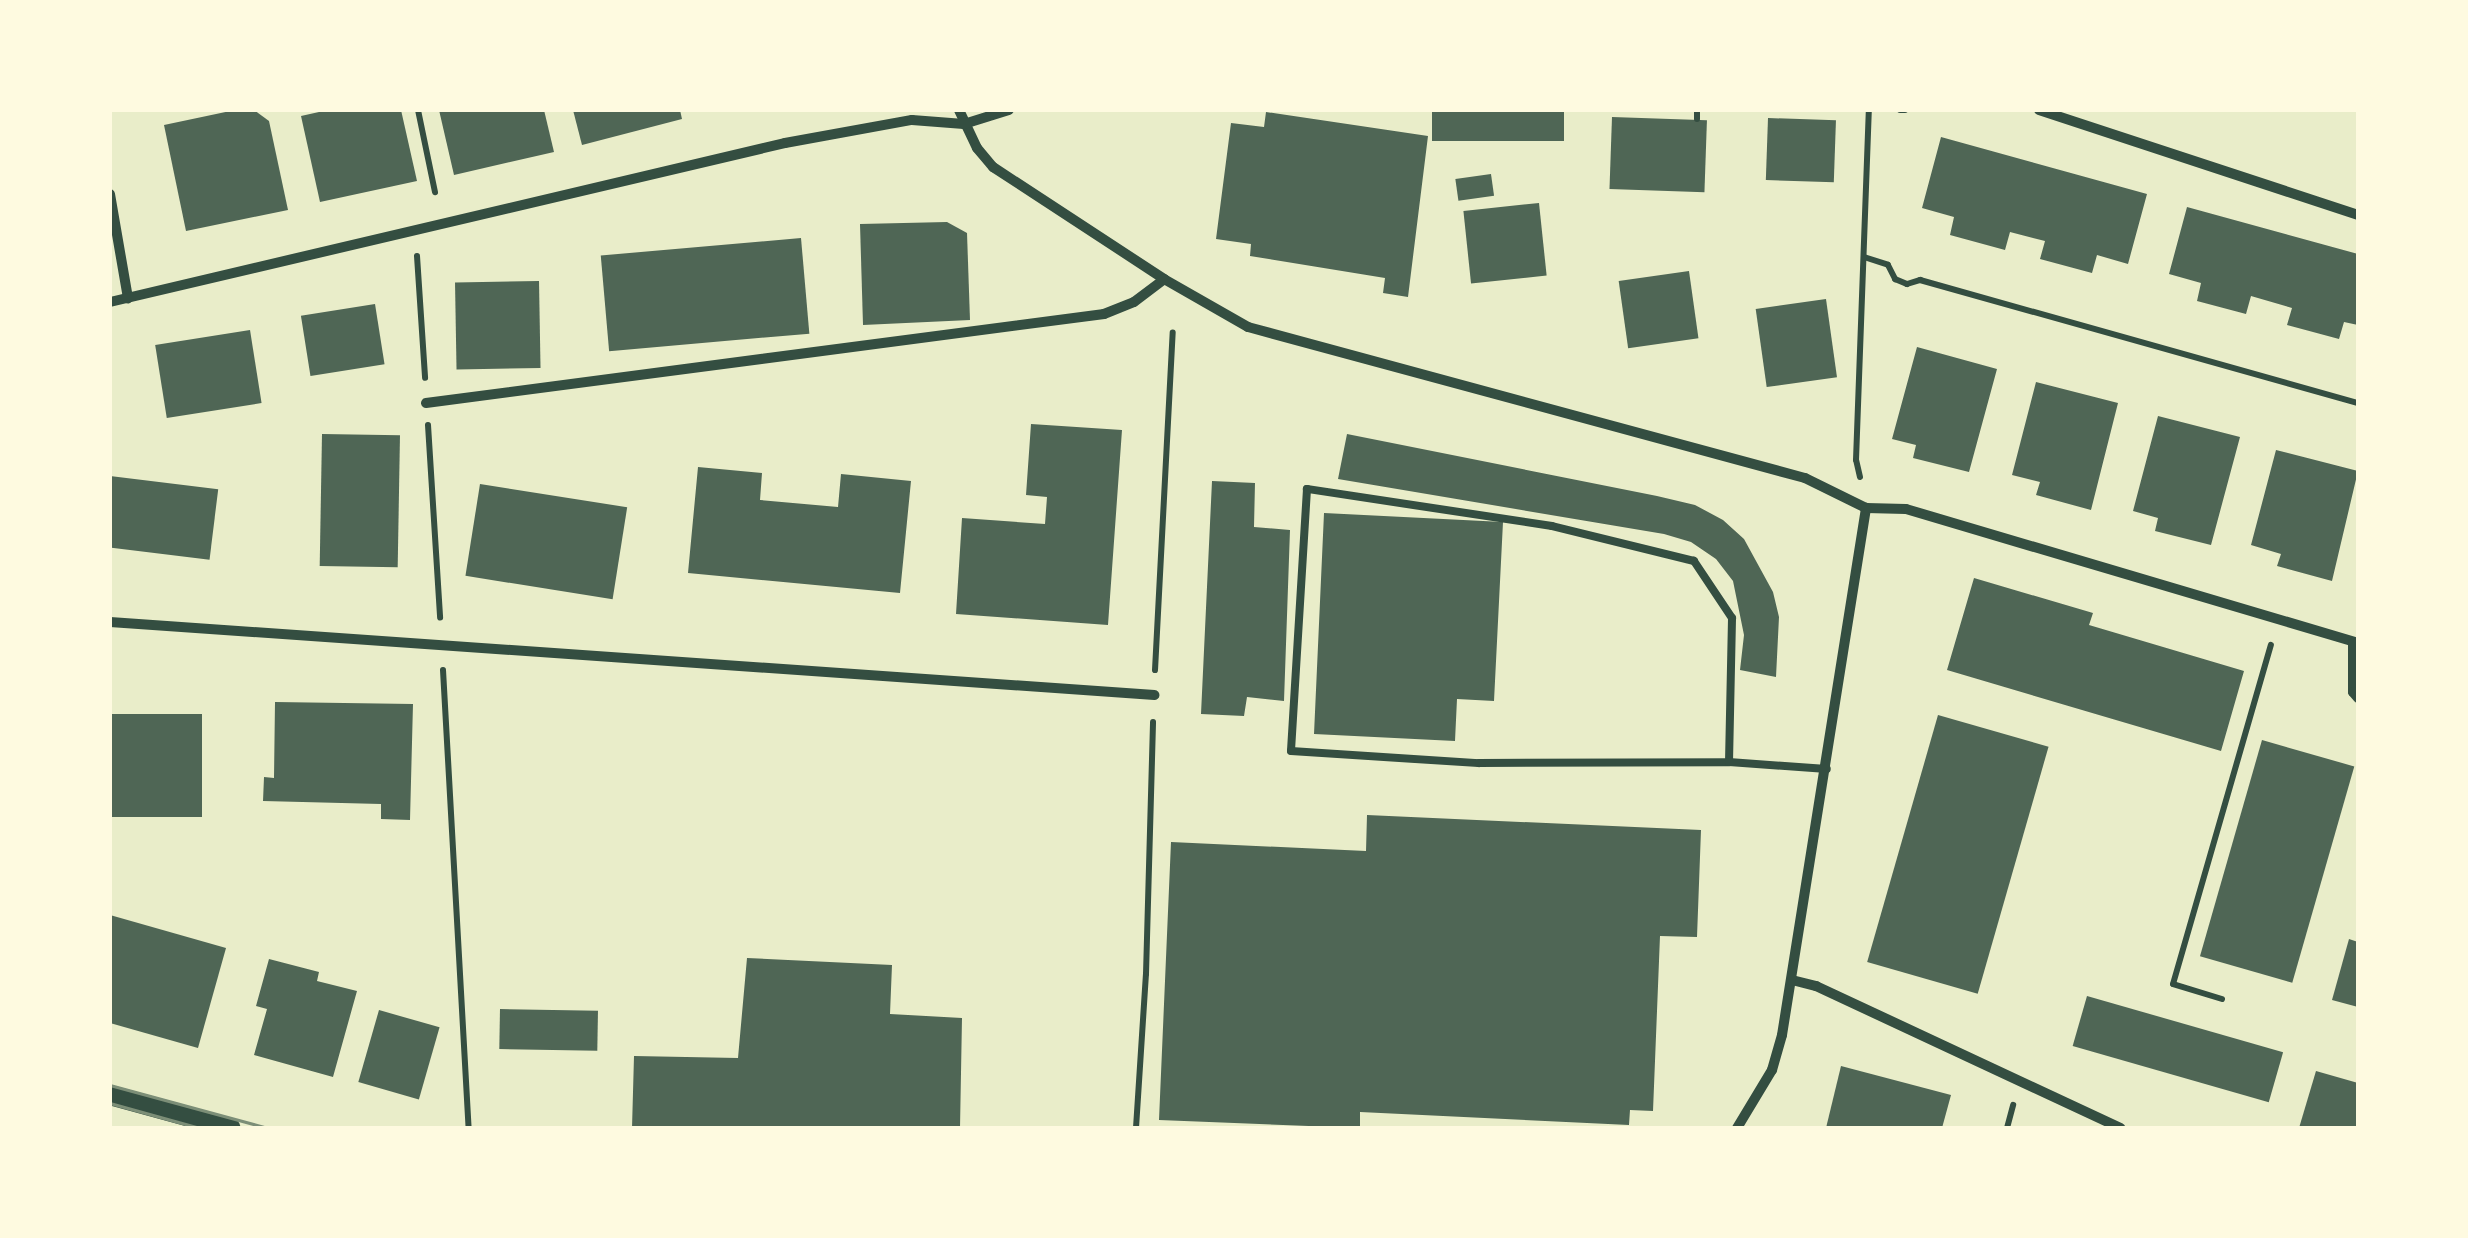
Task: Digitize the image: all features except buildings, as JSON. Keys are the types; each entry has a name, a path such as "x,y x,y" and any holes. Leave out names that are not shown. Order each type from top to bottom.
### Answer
{"main road":[{"path":"110,1095 231,1128"}],"street":[{"path":"958,110 993,166 1164,280 1248,327 1806,478 1866,508 1906,509 2356,643 2352,692 2358,698"},
{"path":"110,302 785,144 912,120 964,124 1009,110"},
{"path":"2039,110 2358,214"},
{"path":"110,194 128,298"},
{"path":"426,402 1104,314 1134,302 1164,280"},
{"path":"1737,1128 1772,1070 1792,980 1866,508"},
{"path":"110,622 441,642 1154,696"},
{"path":"1792,980 1816,986 2120,1128"}],"lane":[{"path":"1729,762 1732,618 1694,561 1552,526 1308,489 1291,751 1479,763 1729,762 1827,770"}],"path":[{"path":"418,110 434,192"},
{"path":"1697,110 1697,120"},
{"path":"1866,508 1856,460 1870,110"},
{"path":"417,255 469,1128"},
{"path":"1864,257 1888,266 1895,279 1907,284 1920,280 2358,403"},
{"path":"1164,477 1173,332"},
{"path":"2222,999 2173,984 2261,677"},
{"path":"1136,1128 1148,923"}],"tram line":[{"path":"110,1085 268,1128"},
{"path":"110,1103 200,1128"}]}
